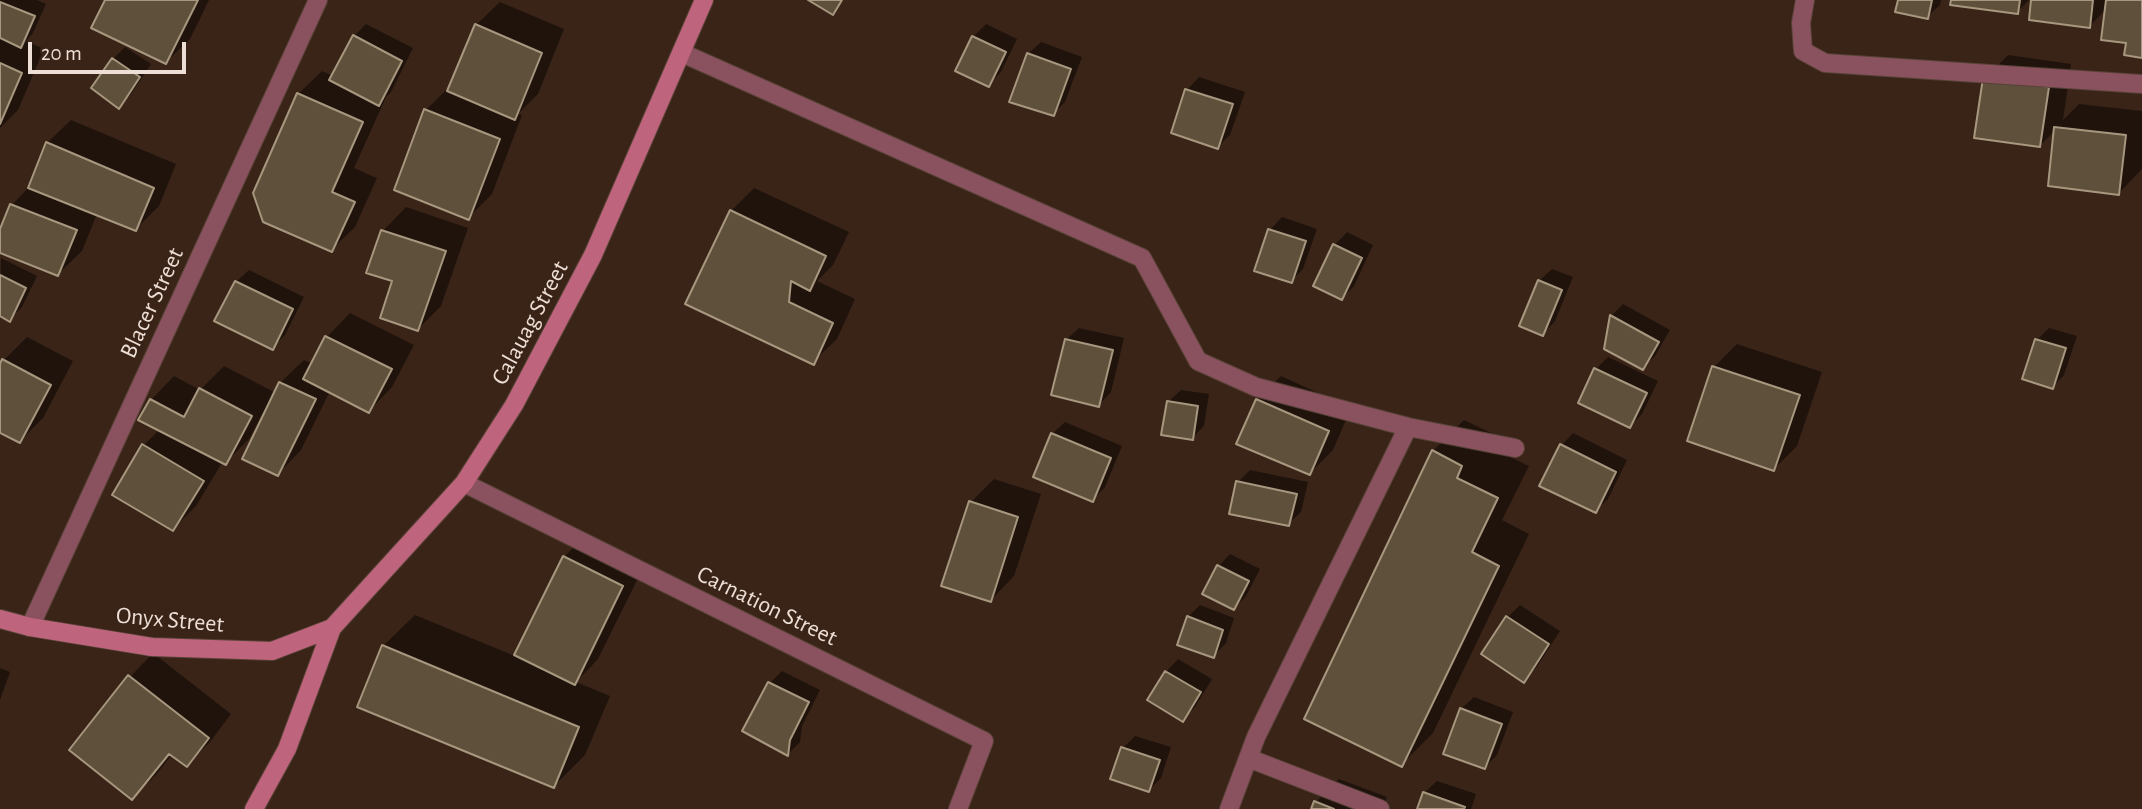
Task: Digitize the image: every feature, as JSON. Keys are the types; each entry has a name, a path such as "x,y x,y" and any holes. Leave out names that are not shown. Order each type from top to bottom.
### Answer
{"street":[{"name":"Blacer Street","path":"30,627 317,0"},
{"name":"Calauag Street","path":"332,628 464,483 514,405 593,255 705,0"},
{"path":"1805,0 1801,23 1803,51 1825,63 2142,84"},
{"path":"682,53 1142,258 1198,360 1256,387 1408,427 1515,448"},
{"path":"1229,809 1256,737 1408,427"},
{"name":"Carnation Street","path":"464,483 984,741 958,809"},
{"name":"Onyx Street","path":"0,619 30,627 152,647 272,652 332,628"},
{"path":"254,809 287,749 332,628"},
{"path":"1248,758 1380,809"}],"building":[{"path":"105,0 198,0 166,64 91,28"},
{"path":"808,0 842,0 833,15"},
{"path":"1898,0 1932,0 1928,19 1895,12"},
{"path":"1951,0 2020,0 2018,14 1950,5"},
{"path":"2031,0 2093,0 2090,28 2029,20"},
{"path":"2106,0 2142,0 2142,58 2124,55 2126,43 2101,40"},
{"path":"0,2 35,16 21,48 0,38"},
{"path":"475,24 542,53 515,120 447,91"},
{"path":"353,35 402,61 379,106 329,80"},
{"path":"972,36 1006,52 989,87 955,71"},
{"path":"1027,53 1071,69 1054,116 1009,102"},
{"path":"112,58 140,77 119,109 91,88"},
{"path":"0,63 22,73 0,124"},
{"path":"1983,78 2049,87 2040,147 1974,138"},
{"path":"1185,89 1233,104 1218,149 1171,133"},
{"path":"297,93 363,122 332,192 355,202 332,252 263,222 253,193"},
{"path":"424,109 500,139 469,220 394,190"},
{"path":"2054,127 2126,135 2119,195 2048,186"},
{"path":"46,142 154,188 136,231 28,188"},
{"path":"10,204 77,230 58,276 0,253 0,229"},
{"path":"730,210 826,256 810,291 791,281 789,302 833,323 814,365 685,304"},
{"path":"1268,229 1306,241 1292,283 1254,271"},
{"path":"381,230 446,251 418,331 380,318 392,281 366,273"},
{"path":"1333,244 1362,258 1342,300 1313,286"},
{"path":"0,275 26,288 10,322 0,316"},
{"path":"1538,280 1562,290 1543,336 1519,326"},
{"path":"235,281 293,309 273,350 214,321"},
{"path":"1610,315 1659,342 1643,370 1604,349"},
{"path":"325,336 392,369 369,413 303,379"},
{"path":"1065,339 1113,350 1099,407 1051,395"},
{"path":"2035,339 2066,348 2053,389 2022,379"},
{"path":"2,359 51,385 20,443 0,433"},
{"path":"1712,366 1800,395 1774,471 1687,441"},
{"path":"1594,368 1647,393 1630,428 1578,403"},
{"path":"279,382 316,399 278,476 242,459"},
{"path":"199,388 252,416 226,465 138,420 150,399 184,417"},
{"path":"1256,399 1329,431 1310,475 1236,444"},
{"path":"1167,401 1198,406 1193,440 1161,435"},
{"path":"1051,433 1111,458 1093,502 1033,477"},
{"path":"142,444 204,481 173,531 112,495"},
{"path":"1560,444 1616,472 1596,513 1539,486"},
{"path":"1432,450 1462,466 1457,478 1498,498 1472,552 1499,566 1402,767 1304,719"},
{"path":"1236,481 1297,494 1289,526 1229,514"},
{"path":"969,501 1018,517 991,602 941,586"},
{"path":"563,556 623,586 575,685 514,655"},
{"path":"1217,565 1249,581 1234,610 1202,594"},
{"path":"1187,616 1223,630 1214,658 1177,645"},
{"path":"1506,616 1549,644 1524,683 1481,654"},
{"path":"382,645 579,727 554,788 357,707"},
{"path":"1165,671 1201,692 1183,722 1147,700"},
{"path":"128,675 209,738 187,767 169,754 132,800 69,750"},
{"path":"768,682 809,702 790,740 788,756 742,731"},
{"path":"1460,708 1502,724 1485,769 1443,754"},
{"path":"1121,747 1160,760 1149,792 1110,779"},
{"path":"1423,792 1465,807 1417,809"},
{"path":"1314,801 1334,809 1311,809"}]}
